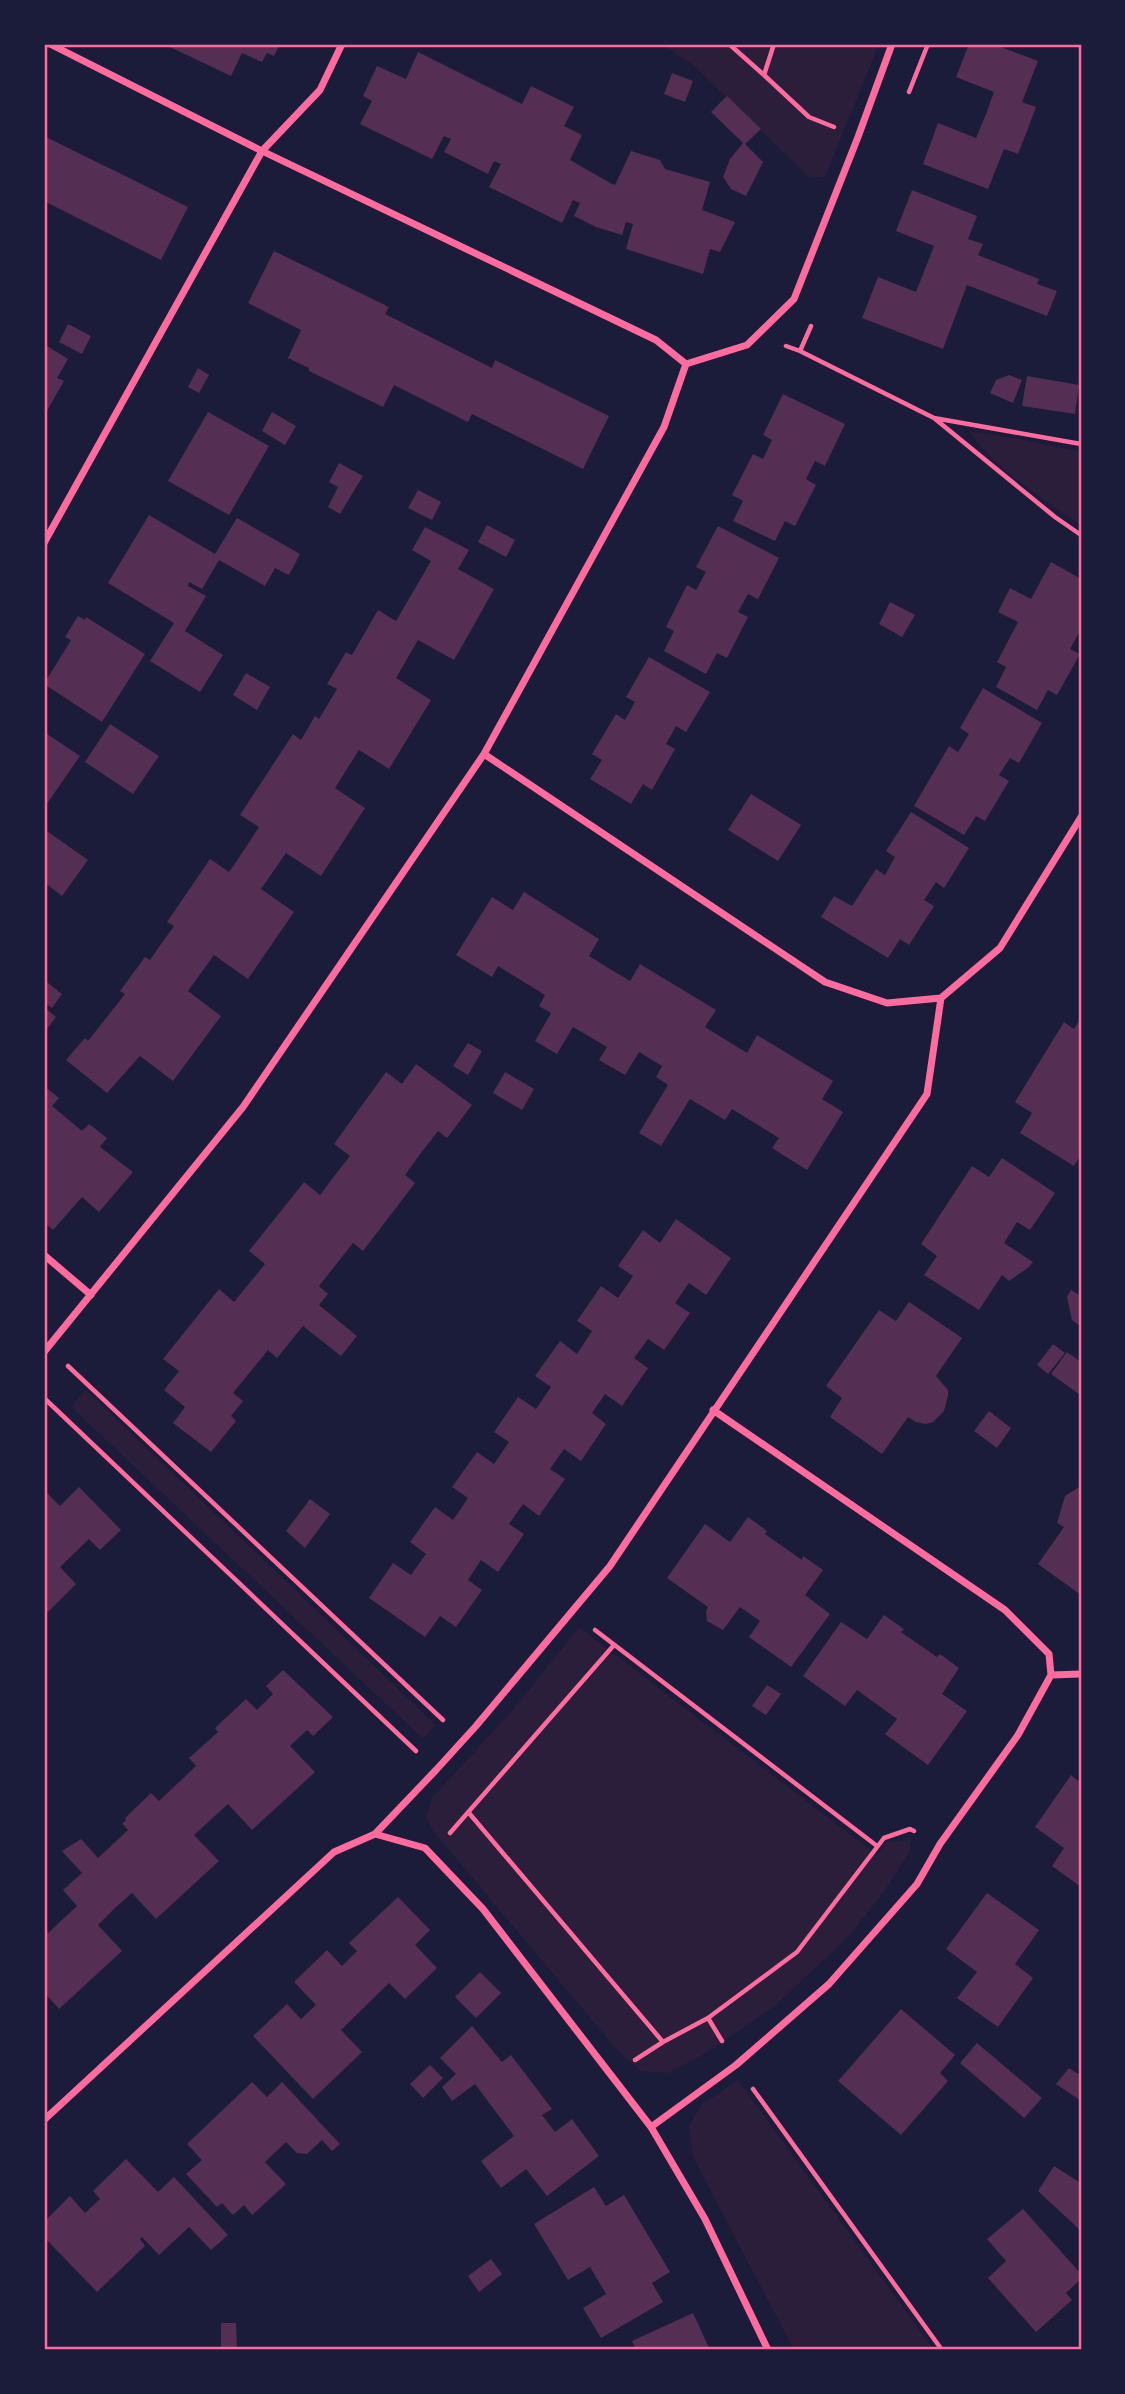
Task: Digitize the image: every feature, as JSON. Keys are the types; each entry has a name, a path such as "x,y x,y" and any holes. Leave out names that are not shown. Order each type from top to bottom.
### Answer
{"street":[{"path":"50,44 262,151 656,340 686,364"},
{"path":"44,543 262,151 320,90 342,44"},
{"path":"686,364 747,345 794,299 892,44"},
{"path":"46,1349 243,1107 484,754 664,427 686,364"},
{"path":"484,754 825,982 887,1003 941,998 1000,948 1081,817"},
{"path":"44,2120 334,1852 375,1833 464,1740 610,1566 927,1094 941,998"},
{"path":"44,1255 91,1295"},
{"path":"651,2127 736,2065 829,1984 917,1884 940,1844 1018,1735 1051,1675 1049,1654 1005,1610 713,1410"},
{"path":"1051,1675 1081,1674"},
{"path":"375,1833 425,1848 483,1909 651,2127 705,2219 768,2350"}],"path":[{"path":"729,44 809,117 858,136"},
{"path":"764,75 774,44"},
{"path":"800,351 934,418 1081,535"},
{"path":"934,418 1081,444"},
{"path":"46,1349 464,1740"},
{"path":"44,1398 436,1770"},
{"path":"572,1613 877,1846"},
{"path":"430,1854 469,1813 614,1644"},
{"path":"708,2018 797,1952 884,1838 910,1829 940,1844"}],"shaded area":[{"path":"662,44 879,44 825,177 810,178 694,66"},
{"path":"969,431 1081,452 1081,526 1006,471"},
{"path":"86,1390 436,1725 423,1739 71,1407"},
{"path":"579,1627 877,1855 886,1842 906,1841 910,1836 910,1852 851,1934 775,2006 703,2055 668,2073 641,2071 618,2051 433,1831 426,1817 432,1798 511,1712"},
{"path":"738,2080 934,2350 794,2350 693,2157 689,2126 701,2105"}],"building":[{"path":"171,44 280,44 274,56 267,53 262,62 242,53 231,76 170,47"},
{"path":"969,44 993,44 1038,61 1022,102 1036,107 1027,131 1018,154 1004,149 988,189 923,164 938,123 976,138 986,114 994,92 956,77"},
{"path":"418,52 522,104 531,86 574,107 564,126 582,135 570,160 612,184 615,185 631,151 660,160 665,169 710,182 702,210 735,222 720,252 710,249 703,274 626,249 633,224 626,222 622,235 596,227 574,216 580,203 573,200 562,223 489,187 501,164 494,161 488,174 444,152 451,139 444,136 432,159 360,124 372,101 363,96 377,66 406,79"},
{"path":"672,73 693,81 685,102 664,94"},
{"path":"727,96 761,129 745,144 763,162 746,196 731,189 723,177 730,159 743,143 711,112"},
{"path":"44,136 188,207 161,260 44,201"},
{"path":"912,190 977,216 968,239 983,244 978,255 1039,279 1037,284 1057,291 1047,316 967,285 943,349 862,318 878,277 916,292 934,246 896,231"},
{"path":"274,251 389,307 385,314 492,368 495,360 609,416 583,469 472,414 468,422 394,385 383,407 288,358 301,330 248,303"},
{"path":"68,324 91,336 82,354 59,342"},
{"path":"44,344 68,359 57,378 64,381 44,416"},
{"path":"198,368 209,375 199,393 188,387"},
{"path":"1009,375 1022,380 1013,403 990,393 996,380"},
{"path":"1027,376 1079,385 1075,414 1022,406"},
{"path":"783,394 845,424 825,466 815,461 806,479 816,485 795,526 785,521 775,541 733,521 743,501 732,495 753,454 763,459 772,440 763,435"},
{"path":"208,412 269,446 229,515 168,481"},
{"path":"272,412 296,426 285,445 262,431"},
{"path":"339,463 363,476 340,514 328,507 338,487 329,482"},
{"path":"418,490 441,502 432,520 408,508"},
{"path":"149,515 215,554 237,518 300,554 289,575 275,568 265,586 219,560 202,589 189,582 188,586 206,596 185,631 223,655 200,692 150,661 174,623 108,583"},
{"path":"487,525 515,540 506,557 478,542"},
{"path":"718,526 779,558 758,599 748,594 738,612 748,617 727,658 717,653 706,674 664,651 674,631 666,627 687,585 696,590 706,572 696,567"},
{"path":"425,527 469,550 458,569 494,589 474,625 454,660 418,640 396,678 431,700 389,769 359,750 335,788 365,808 321,876 286,853 261,889 294,912 248,979 214,955 188,991 221,1016 173,1081 140,1056 107,1093 66,1060 85,1038 88,1041 125,994 120,991 145,957 150,960 174,926 167,922 210,859 229,872 244,850 259,827 240,815 293,734 301,740 315,716 319,719 337,689 327,684 346,652 352,655 378,610 396,621 431,561 412,550"},
{"path":"1051,562 1081,579 1081,632 1070,649 1080,654 1057,695 1048,690 1037,710 996,687 1006,667 997,662 1018,622 998,612 1010,588 1031,599"},
{"path":"890,602 915,615 902,637 879,624"},
{"path":"78,616 85,620 86,617 145,654 102,722 44,684 71,640 65,637"},
{"path":"649,657 710,692 686,732 676,726 666,744 675,749 652,790 643,784 631,804 590,779 602,760 592,754 616,714 625,720 635,702 626,697"},
{"path":"246,673 270,687 257,710 233,695"},
{"path":"983,688 1042,723 1019,763 1010,758 999,775 1009,781 985,821 976,816 964,835 914,806 949,746 958,752 969,734 960,728"},
{"path":"110,724 159,756 133,794 85,762"},
{"path":"44,732 80,756 44,808"},
{"path":"751,794 801,825 778,861 728,830"},
{"path":"911,812 969,848 944,888 936,882 924,900 934,906 909,945 900,939 888,958 821,917 834,896 852,906 876,869 885,875 895,857 886,851"},
{"path":"44,829 88,860 62,896 44,882"},
{"path":"524,892 599,939 589,956 610,969 630,981 640,964 716,1010 705,1027 747,1053 757,1035 833,1081 822,1099 843,1112 807,1170 772,1148 779,1138 732,1109 725,1120 690,1099 661,1146 639,1133 668,1085 656,1077 662,1066 639,1052 625,1075 599,1060 607,1047 573,1027 557,1054 535,1041 551,1013 539,1006 545,995 498,966 492,977 456,955 492,897 513,910"},
{"path":"44,980 62,994 52,1008 44,1002"},
{"path":"44,1007 56,1017 44,1033"},
{"path":"1081,1018 1081,1154 1074,1166 1020,1133 1032,1113 1015,1102 1064,1022 1074,1029"},
{"path":"468,1043 482,1051 468,1075 453,1066"},
{"path":"416,1064 472,1105 447,1138 438,1131 421,1153 405,1175 415,1183 363,1251 353,1243 319,1286 328,1294 319,1305 357,1336 341,1356 303,1326 277,1358 268,1350 233,1393 243,1401 231,1416 236,1421 211,1452 173,1423 185,1407 164,1390 179,1371 163,1359 219,1289 234,1302 265,1264 249,1251 304,1182 320,1195 350,1156 334,1144 386,1072 402,1084"},
{"path":"505,1072 534,1089 522,1110 493,1093"},
{"path":"44,1086 59,1098 52,1106 82,1131 89,1124 107,1138 100,1147 133,1172 99,1212 82,1197 53,1230 44,1222"},
{"path":"1002,1158 1055,1193 1030,1230 1017,1222 1004,1243 1033,1262 1009,1281 1002,1275 979,1310 924,1275 937,1256 921,1244 972,1166 989,1177"},
{"path":"676,1219 731,1258 706,1295 689,1283 675,1303 690,1313 664,1350 648,1339 634,1358 648,1368 622,1406 605,1394 592,1413 606,1424 581,1461 564,1449 550,1469 565,1479 539,1516 523,1504 509,1524 524,1534 498,1572 481,1560 468,1580 482,1590 456,1627 440,1616 425,1637 369,1598 393,1563 411,1575 426,1554 410,1542 435,1507 453,1520 468,1498 452,1487 477,1452 494,1464 509,1442 494,1432 518,1397 536,1409 551,1387 535,1376 560,1341 577,1354 592,1331 577,1321 601,1286 618,1298 633,1276 618,1266 643,1230 660,1243"},
{"path":"1071,1290 1081,1296 1079,1325 1072,1320 1067,1297"},
{"path":"909,1302 962,1338 936,1376 948,1390 944,1411 933,1422 926,1424 908,1417 882,1454 830,1417 842,1398 826,1386 879,1310 896,1321"},
{"path":"1053,1344 1065,1353 1048,1374 1037,1365"},
{"path":"1067,1352 1081,1362 1079,1394 1051,1374"},
{"path":"989,1411 1011,1428 997,1448 974,1431"},
{"path":"1081,1486 1081,1595 1038,1564 1064,1527 1057,1523 1065,1496"},
{"path":"79,1487 121,1530 100,1550 89,1539 60,1567 76,1584 48,1612 44,1608 44,1494 46,1492 60,1506"},
{"path":"310,1499 330,1514 305,1548 286,1531"},
{"path":"748,1517 767,1531 765,1534 802,1560 803,1556 823,1570 805,1595 830,1614 791,1667 749,1637 760,1621 740,1607 723,1630 707,1621 708,1607 667,1578 705,1524 730,1542"},
{"path":"884,1615 904,1629 901,1632 937,1657 940,1654 959,1668 942,1694 967,1711 928,1765 885,1734 897,1719 857,1690 845,1706 803,1676 841,1622 867,1639"},
{"path":"283,1670 333,1717 313,1736 307,1730 290,1746 315,1772 252,1830 228,1804 194,1835 219,1861 156,1919 132,1893 114,1909 98,1925 122,1951 59,2009 44,1992 44,1928 48,1933 77,1906 63,1890 82,1873 62,1851 81,1839 98,1858 128,1830 122,1823 126,1821 125,1818 151,1793 159,1801 196,1766 189,1758 218,1732 215,1728 246,1699 257,1710 273,1694 266,1686"},
{"path":"767,1685 781,1694 766,1715 752,1706"},
{"path":"1071,1775 1081,1783 1081,1887 1052,1866 1064,1848 1035,1827"},
{"path":"987,1893 1039,1930 1015,1964 1033,1978 998,2027 957,1998 977,1972 946,1949"},
{"path":"398,1897 430,1930 415,1945 437,1968 405,1999 389,1983 341,2030 362,2052 313,2099 253,2036 287,2004 301,2019 316,2005 294,1982 327,1950 342,1966 357,1951 349,1943"},
{"path":"480,1972 501,1993 476,2018 455,1997"},
{"path":"901,2009 955,2055 940,2073 948,2081 901,2135 838,2081"},
{"path":"472,2026 502,2062 511,2055 552,2109 542,2115 555,2132 572,2119 599,2156 547,2196 526,2169 501,2188 481,2161 514,2136 475,2084 452,2101 442,2087 456,2074 440,2058"},
{"path":"977,2043 1042,2098 1024,2118 960,2063"},
{"path":"430,2065 443,2078 423,2098 410,2084"},
{"path":"1069,2068 1081,2076 1081,2101 1056,2084"},
{"path":"252,2082 267,2097 282,2082 340,2144 332,2151 322,2140 307,2154 297,2153 286,2142 265,2162 286,2184 252,2215 244,2205 233,2215 222,2203 217,2207 186,2174 202,2160 187,2144"},
{"path":"126,2159 158,2192 174,2177 228,2235 211,2250 189,2227 159,2255 142,2237 140,2239 145,2246 97,2292 44,2237 44,2222 70,2196 85,2213 100,2199 93,2191"},
{"path":"1054,2166 1079,2182 1081,2179 1081,2231 1038,2191"},
{"path":"594,2187 606,2206 624,2195 670,2272 652,2283 663,2302 601,2338 583,2308 606,2294 590,2267 568,2280 534,2224"},
{"path":"1023,2209 1081,2274 1081,2279 1066,2293 1072,2300 1036,2332 988,2278 1006,2261 987,2239"},
{"path":"491,2259 502,2274 479,2292 468,2276"},
{"path":"693,2313 710,2350 636,2350 632,2341"},
{"path":"221,2323 236,2323 237,2350 221,2350"}]}
